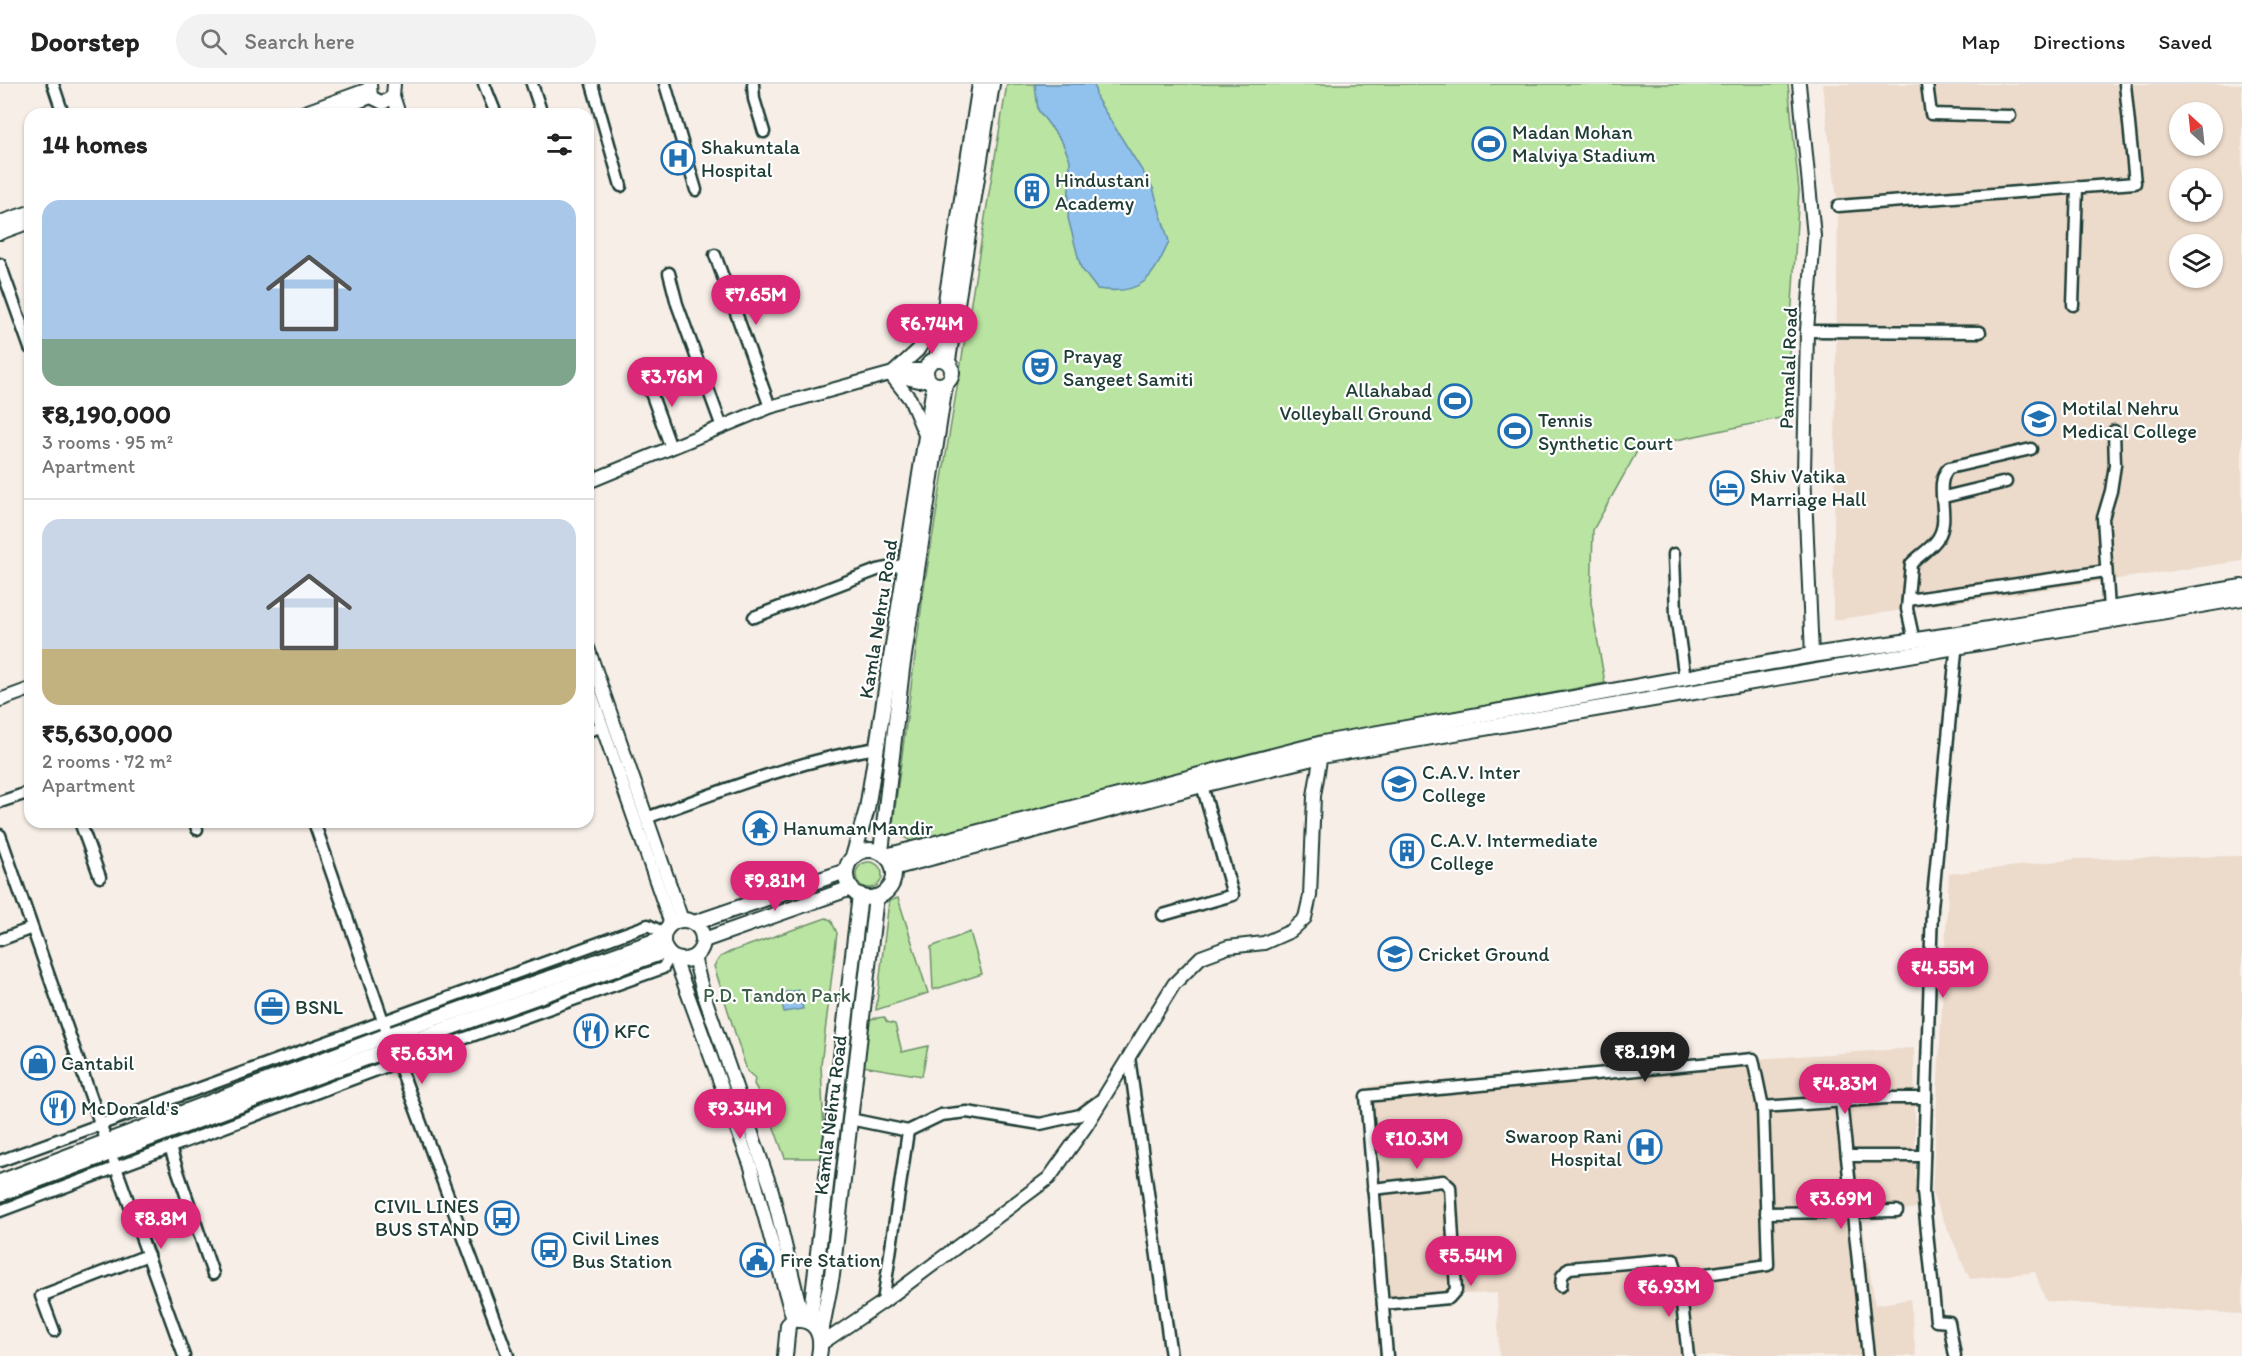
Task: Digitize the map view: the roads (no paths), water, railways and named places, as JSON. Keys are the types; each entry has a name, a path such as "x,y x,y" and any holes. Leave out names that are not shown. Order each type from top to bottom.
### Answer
{"main road":[{"path":"943,359 930,363 933,380 951,374 943,359 945,310 980,84"},
{"path":"943,359 992,84"},
{"name":"Kamla Nehru Road","path":"853,857 867,809 907,564 933,380"},
{"name":"Kamla Nehru Road","path":"887,859 902,669 933,380"},
{"path":"0,1182 109,1147 846,872 853,857 868,850 887,859 1322,749 1685,679 1812,655 1914,641 1958,641 2109,609 2242,587"},
{"path":"1322,749 1958,641 2242,598"},
{"path":"704,940 856,892 876,897 888,890 892,883 887,859"},
{"path":"846,872 856,892"},
{"name":"Kamla Nehru Road","path":"783,1355 788,1325 802,1320 856,892"},
{"name":"Kamla Nehru Road","path":"820,1346 832,1275 876,897"},
{"path":"702,933 704,940 699,953 688,960 673,938 702,933"},
{"path":"0,1194 109,1147"},
{"path":"802,1320 820,1346"}],"street":[{"path":"53,84 61,108"},
{"path":"484,84 494,108"},
{"path":"532,84 540,108"},
{"path":"592,84 621,186"},
{"path":"665,84 696,190"},
{"path":"753,84 754,99 765,132"},
{"name":"Pannalal Road","path":"1799,84 1814,236 1807,331 1804,471 1812,655"},
{"path":"1927,84 1931,114 2010,116"},
{"path":"1838,206 2135,183 2125,84"},
{"path":"326,108 374,97 387,102 397,88"},
{"path":"397,88 399,108"},
{"path":"343,108 374,97"},
{"path":"2073,305 2077,187"},
{"path":"0,222 24,214"},
{"path":"0,233 24,224"},
{"path":"715,255 770,407"},
{"path":"0,264 24,331"},
{"path":"669,273 677,304 722,427"},
{"path":"891,375 918,350 945,310"},
{"path":"1807,331 1980,332"},
{"path":"651,392 691,375"},
{"path":"891,375 910,399 926,437"},
{"path":"594,480 770,407 891,375 919,381 933,380"},
{"path":"646,379 671,448"},
{"path":"2109,609 2103,518 2111,491 2115,465 2114,431"},
{"path":"1914,641 1908,600 1911,564 1939,537 1944,497 1940,481 1949,468 2031,449"},
{"path":"1944,497 2006,482"},
{"path":"1674,554 1676,615 1685,679"},
{"path":"754,617 877,570 907,564"},
{"path":"1908,600 2106,571"},
{"path":"1955,1356 1949,1322 1936,1321 1923,1192 1932,908 1958,641"},
{"path":"0,1211 398,1062 663,968 673,938 646,818 594,666"},
{"path":"0,700 24,691"},
{"path":"594,705 802,1320"},
{"path":"594,729 601,727"},
{"path":"646,818 842,753 877,748"},
{"path":"820,1346 1049,1178 1130,1057 1174,984 1201,957 1228,947 1264,943 1291,931 1305,918 1310,896 1314,795 1322,749"},
{"path":"1163,915 1233,895 1200,780"},
{"path":"0,802 24,794"},
{"path":"82,828 100,877"},
{"path":"319,828 390,1042 508,1356"},
{"path":"0,835 184,1356"},
{"path":"0,1161 648,925 673,938"},
{"path":"0,940 32,928"},
{"path":"694,957 703,992 772,1191 802,1320"},
{"path":"1130,1057 1171,1356"},
{"path":"1387,1356 1366,1096 1753,1059 1763,1107 1768,1265 1679,1278"},
{"path":"850,1119 908,1131 941,1115 968,1112 1040,1124 1080,1115 1104,1096"},
{"path":"1763,1107 1926,1098"},
{"path":"1841,1101 1868,1356"},
{"path":"883,1302 908,1131"},
{"path":"170,1148 213,1274"},
{"path":"1847,1156 1924,1156"},
{"path":"1373,1189 1443,1181 1450,1187 1456,1290 1449,1298 1383,1304"},
{"path":"1766,1213 1897,1211"},
{"path":"54,1331 41,1296 148,1255"},
{"path":"1561,1286 1562,1276 1569,1268 1673,1259 1679,1278 1688,1356"}],"water":[{"path":"1035,84 1094,84 1097,99 1153,188 1169,242 1151,275 1135,287 1112,291 1097,289 1081,268 1068,218 1070,160 1062,142 1038,110"},
{"path":"799,990 803,1009 784,1012 780,993"}],"place":[{"name":"Madan Mohan Malviya Stadium","path":"1489,144"},
{"name":"Shakuntala Hospital","path":"678,158"},
{"name":"Hindustani Academy","path":"1032,191"},
{"name":"Prayag Sangeet Samiti","path":"1040,367"},
{"name":"Allahabad Volleyball Ground","path":"1455,401"},
{"name":"Motilal Nehru Medical College","path":"2039,419"},
{"name":"Tennis Synthetic Court","path":"1515,431"},
{"name":"Shiv Vatika Marriage Hall","path":"1727,488"},
{"name":"C.A.V. Inter College","path":"1399,784"},
{"name":"Hanuman Mandir","path":"760,828"},
{"name":"C.A.V. Intermediate College","path":"1407,851"},
{"name":"Cricket Ground","path":"1395,954"},
{"name":"BSNL","path":"272,1007"},
{"name":"KFC","path":"591,1031"},
{"name":"Cantabil","path":"38,1063"},
{"name":"McDonald's","path":"58,1108"},
{"name":"Swaroop Rani Hospital","path":"1645,1147"},
{"name":"CIVIL LINES BUS STAND","path":"502,1218"},
{"name":"Civil Lines Bus Station","path":"549,1250"},
{"name":"Fire Station","path":"757,1260"}],"park label":[{"name":"P.D. Tandon Park","path":"777,995"}]}
